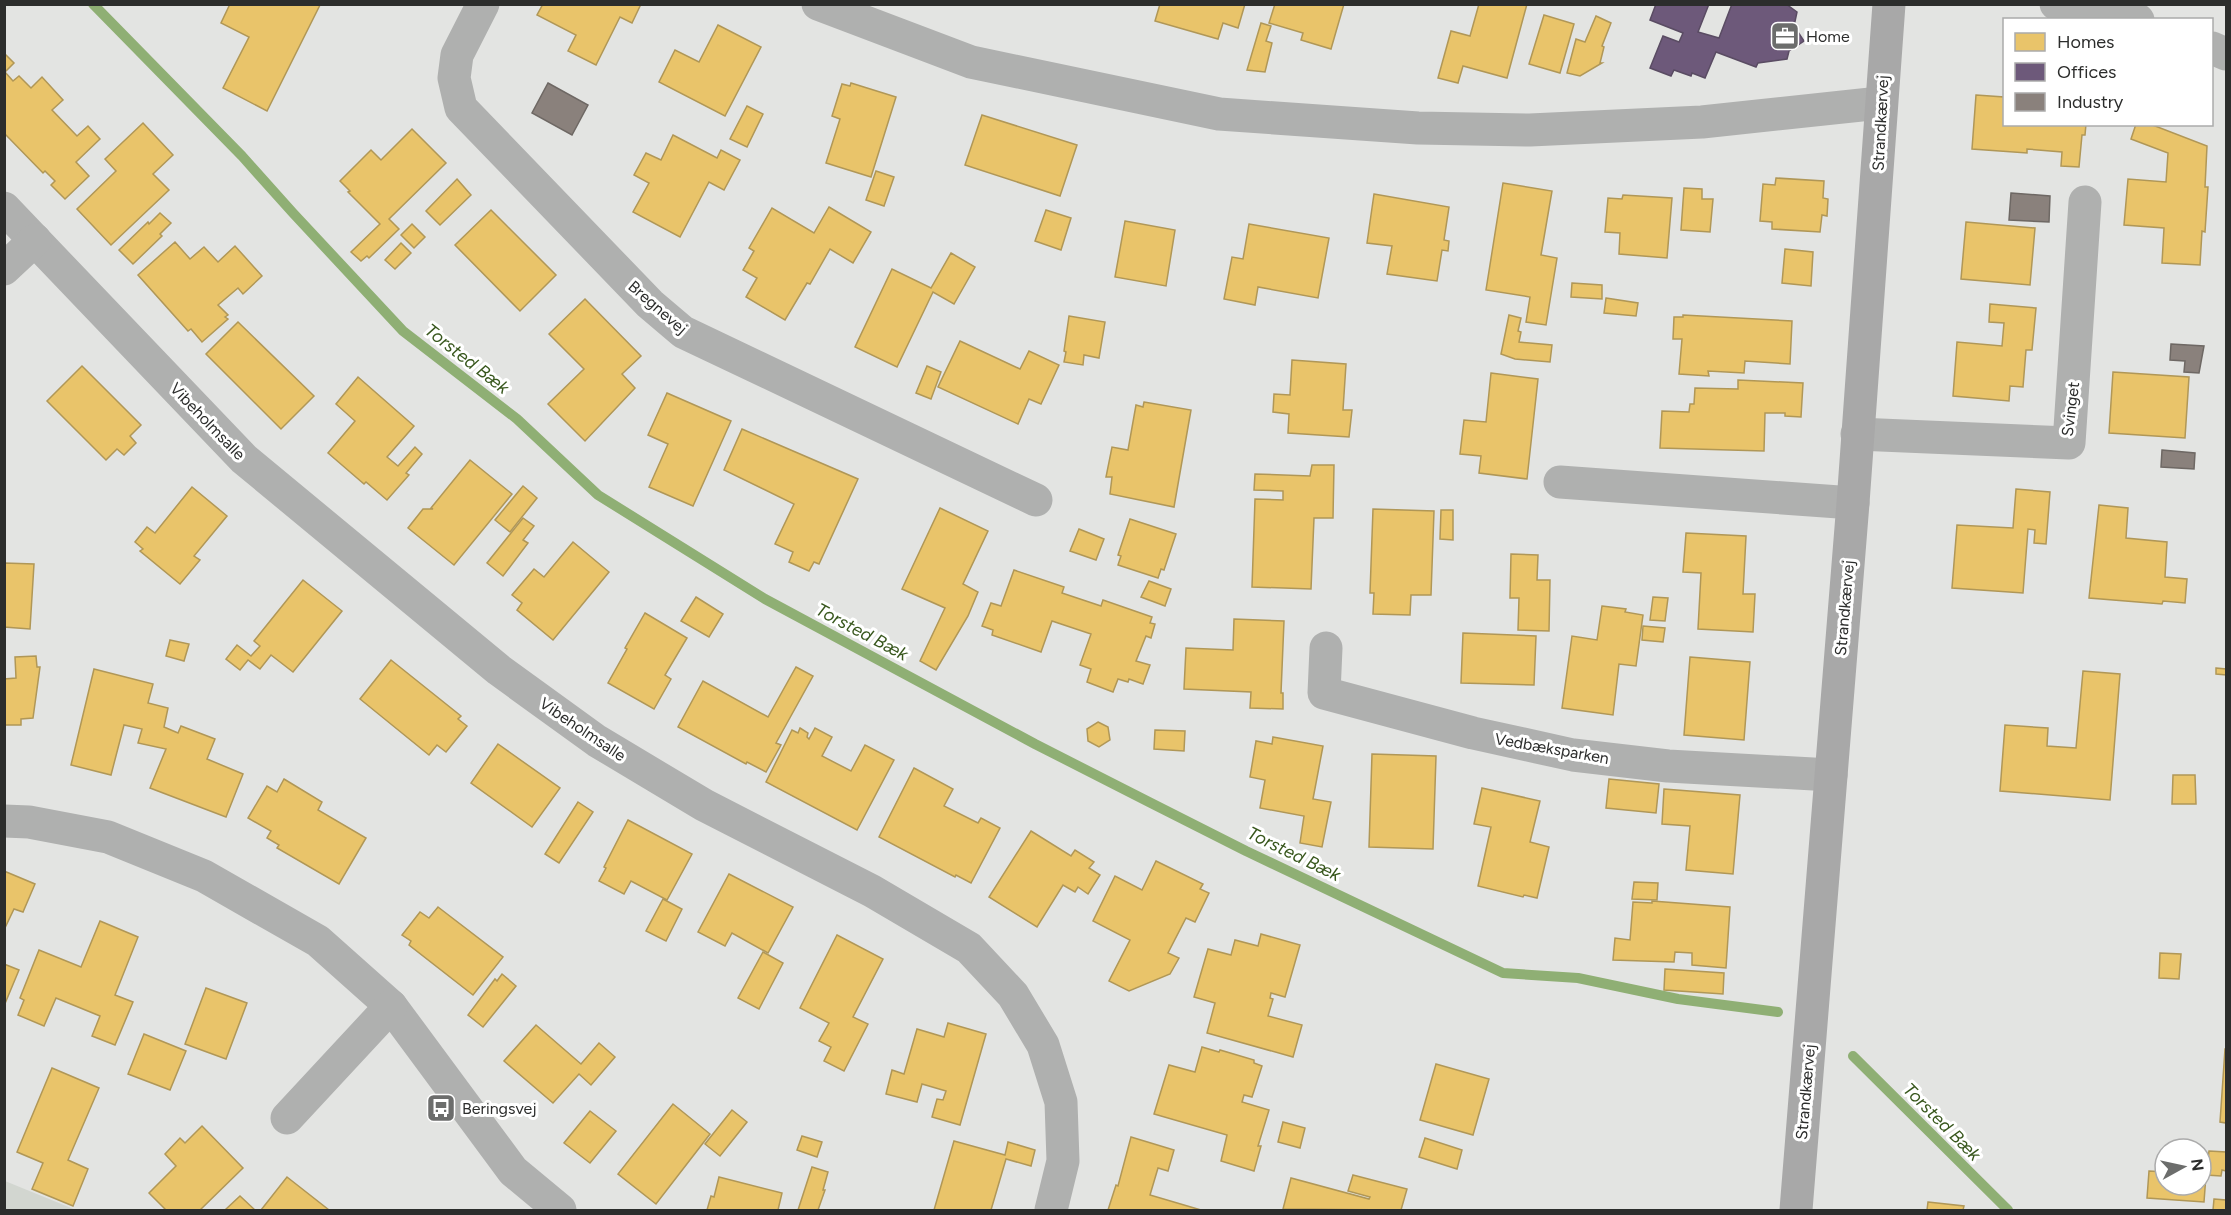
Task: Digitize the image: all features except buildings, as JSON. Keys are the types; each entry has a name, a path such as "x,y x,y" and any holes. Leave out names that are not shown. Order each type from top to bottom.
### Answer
{"main road":[{"name":"Strandkærvej","path":"1796,1210 1853,503 1877,177 1880,103 1889,4"}],"street":[{"name":"Bregnevej","path":"483,4 457,55 454,78 461,108 650,304 683,332 1036,500"},
{"path":"818,4 970,62 1219,114 1418,128 1530,130 1702,122 1880,103"},
{"path":"2056,4 2066,8 2128,13"},
{"name":"Svinget","path":"1857,434 2069,443 2085,202"},
{"name":"Vibeholmsalle","path":"4,208 244,459 499,670 597,741 694,799 872,891 969,948 1013,994 1043,1046 1061,1102 1063,1161 1051,1210"},
{"path":"4,269 35,240"},
{"path":"1560,482 1853,503"},
{"name":"Vedbæksparken","path":"1326,648 1324,693 1473,734 1597,758 1668,766 1831,775"},
{"path":"4,821 29,822 108,837 204,876 318,940 391,1006 513,1171 560,1210"},
{"path":"287,1118 391,1006"}],"shaded area":[{"path":"5,1181 76,1210 5,1210"}],"waterway":[{"name":"Torsted Bæk","path":"93,4 242,156 403,331 517,419 598,495 765,599 1035,744 1149,802 1246,851 1503,973 1578,978 1678,999 1778,1012"},
{"name":"Torsted Bæk","path":"1853,1056 2008,1210"}],"place":[{"name":"Home","path":"1785,36"},
{"name":"Beringsvej","path":"441,1108"}]}
